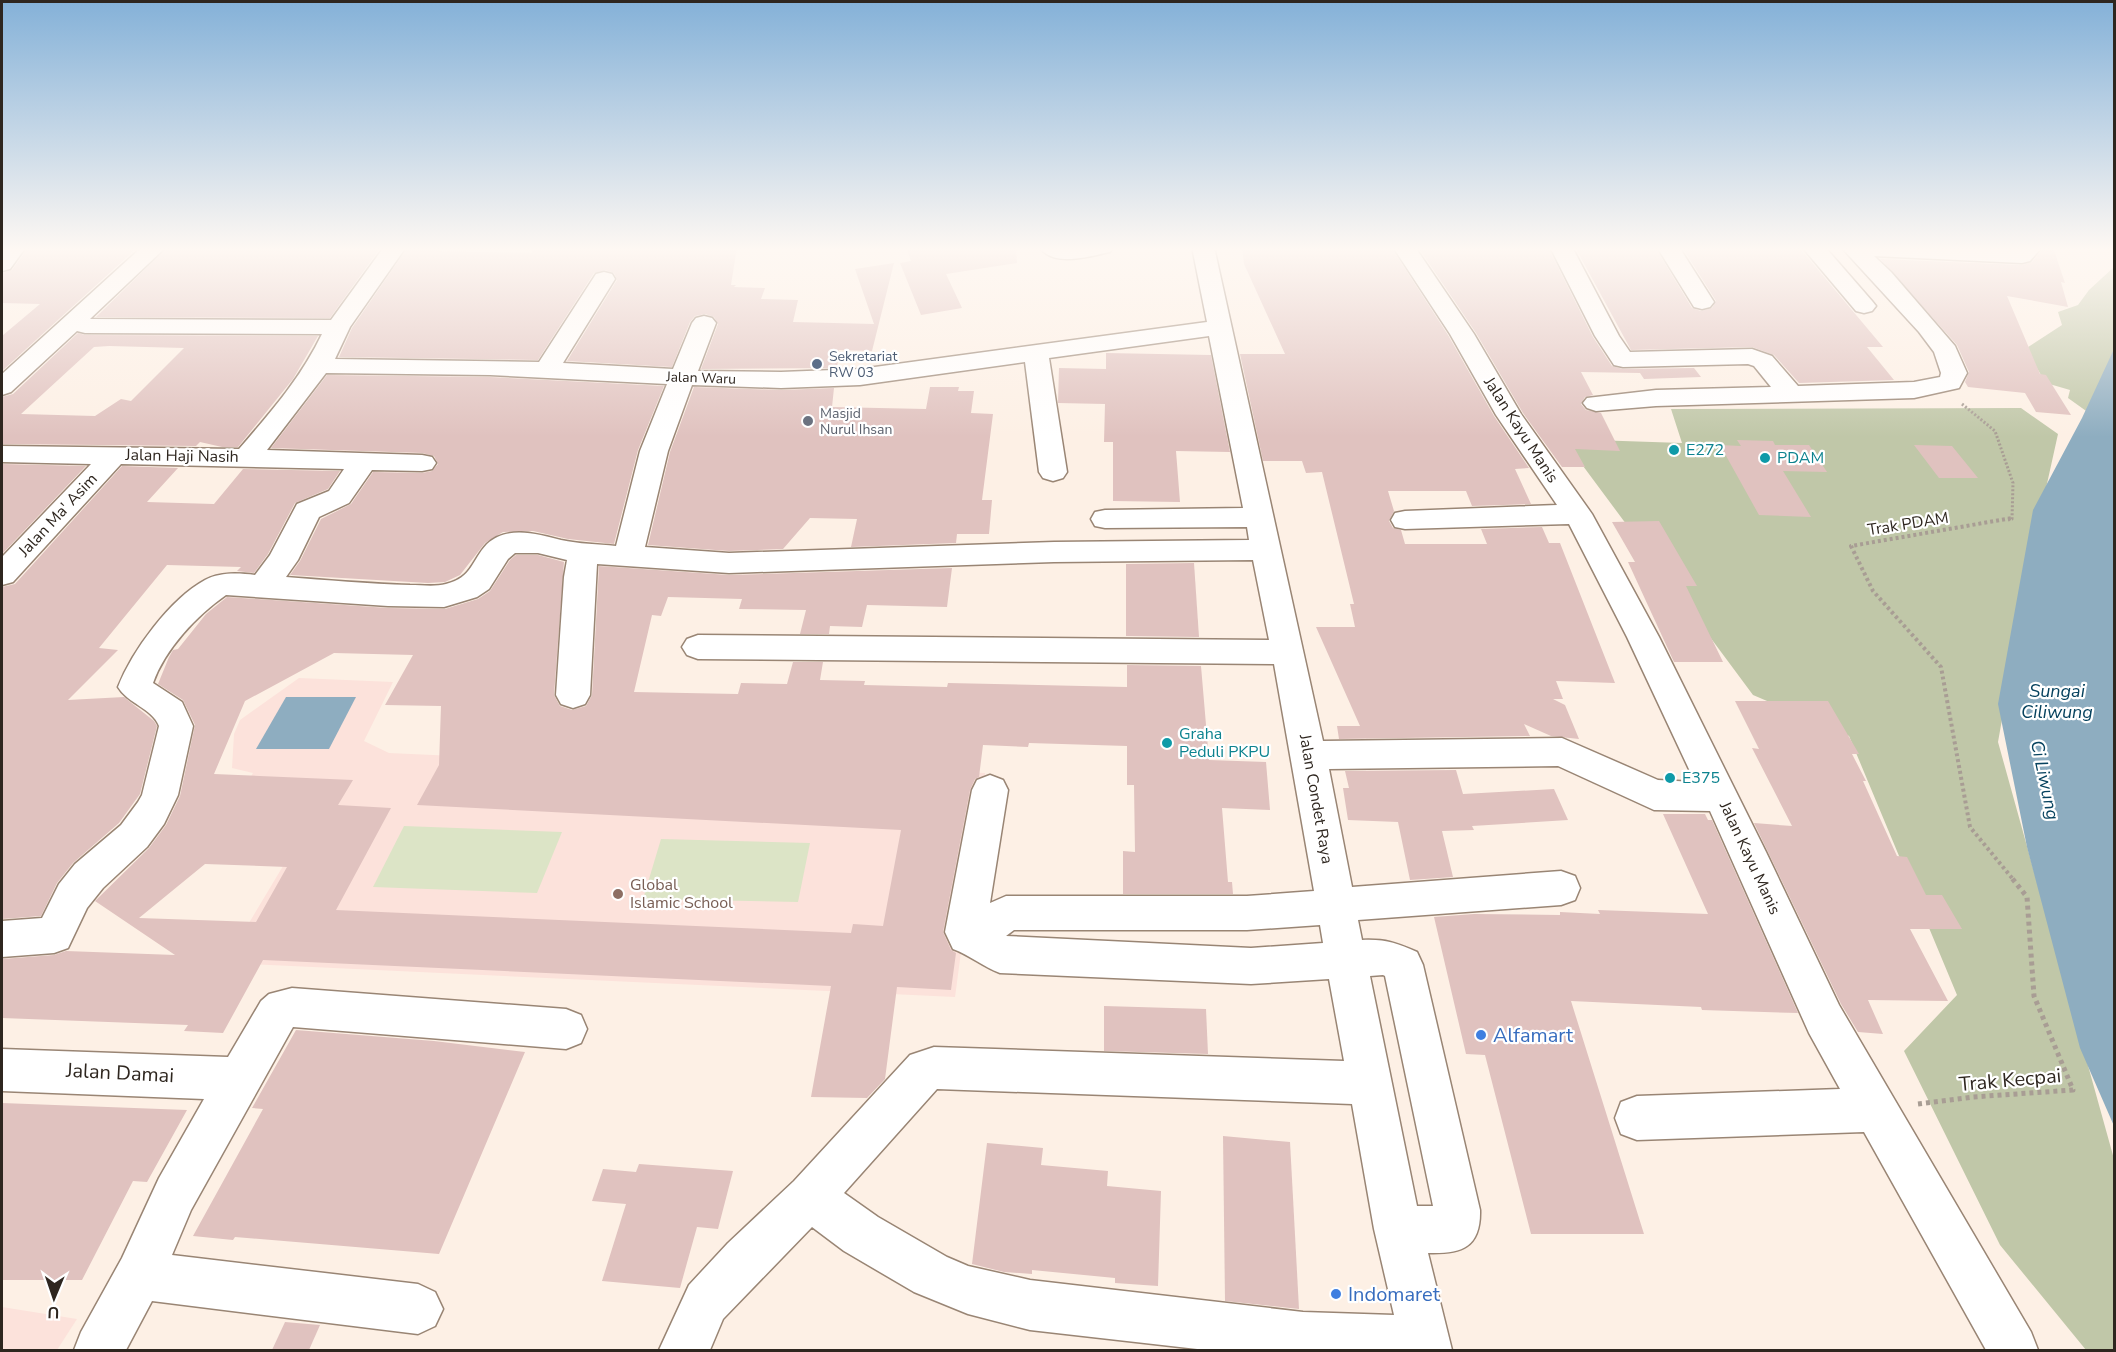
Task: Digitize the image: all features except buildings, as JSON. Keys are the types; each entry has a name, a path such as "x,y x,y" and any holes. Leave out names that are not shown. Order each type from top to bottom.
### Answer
{"street":[{"path":"2,387 86,310"},
{"path":"319,366 338,327 350,310"},
{"path":"546,370 584,310"},
{"name":"Jalan Condet Raya","path":"1217,310 1309,755 1398,1229 1426,1346"},
{"name":"Jalan Kayu Manis","path":"1446,310 1509,415 1578,514 1643,637 1721,797 1824,1019 2013,1350"},
{"path":"1595,310 1607,336 1623,360 1637,380 1656,398"},
{"path":"1596,403 1656,398 1914,390 1950,383 1954,373 1946,351 1912,310"},
{"path":"628,556 654,451 704,323"},
{"path":"85,326 338,327"},
{"name":"Jalan Waru","path":"319,366 546,370 681,378 820,380 860,377 1221,327"},
{"path":"1036,351 1053,472"},
{"path":"1623,360 1752,356 1762,361 1791,394"},
{"name":"Jalan Haji Nasih","path":"2,454 246,458 289,407 319,366"},
{"name":"Jalan Ma' Asim","path":"2,575 115,456"},
{"path":"246,458 422,463"},
{"path":"263,585 283,560 307,511 339,497 363,463"},
{"path":"1405,520 1578,514"},
{"path":"1105,519 1262,534"},
{"path":"2,939 54,935 74,896 89,876 134,836 151,813 160,795 176,726 170,711 135,687 137,676 173,626 195,603 218,586 263,585 388,595 444,596 466,589 478,582 497,552 506,545 522,542 540,543 558,549 584,553 729,563 1054,552 1262,534"},
{"path":"573,695 579,577 584,553"},
{"path":"698,647 1288,652"},
{"path":"1309,755 1562,752 1654,795 1721,797"},
{"path":"990,790 965,932 967,936 976,937 1000,955 1251,966 1385,957 1403,965 1407,972 1458,1210 1457,1224 1451,1230 1398,1229"},
{"path":"976,937 1006,913 1247,913 1336,907 1366,901 1560,888"},
{"path":"99,1350 139,1275 175,1194 238,1079 276,1015 284,1008 292,1006 566,1029"},
{"path":"684,1350 706,1302 745,1260 810,1197 925,1070 934,1068 1370,1083"},
{"name":"Jalan Damai","path":"2,1070 238,1079"},
{"path":"1637,1118 1875,1110"},
{"path":"810,1197 869,1239 932,1275 968,1290 1030,1305 1303,1337 1426,1346"},
{"path":"139,1275 418,1309"}],"path":[{"name":"Trak PDAM","path":"1940,386 1995,431 2013,483 2012,519 1851,546 1873,591 1941,667 1970,827"},
{"name":"Trak Kecpai","path":"1875,1110 1973,1097 2073,1090 2034,996 2027,897 1970,827"}],"shaded area":[{"name":"Global Islamic School","path":"299,678 393,682 364,741 389,753 893,776 895,770 985,773 955,997 225,963 307,826 224,821 253,773 232,768 234,734 240,720"},
{"path":"2,1307 77,1319 57,1350 2,1350"}],"green space":[{"path":"2114,310 2114,373 2089,413 2068,398 2070,390 2046,383 2025,349 2062,325 2058,312"},
{"path":"2021,408 2058,434 2031,556 1998,742 2114,1159 2114,1350 2086,1350 2000,1245 1904,1051 1957,995 1849,736 1753,695 1563,439 1682,443 1671,409"},
{"path":"404,826 562,832 537,893 373,887"},
{"path":"661,839 810,843 798,902 643,899"}],"water":[{"name":"Sungai Ciliwung","path":"2114,349 2114,1126 2080,1048 2027,847 1998,704 2033,510 2082,418"},
{"path":"286,697 356,697 329,749 256,749"}],"place":[{"name":"Sekretariat RW 03","path":"817,364"},
{"name":"Masjid Nurul Ihsan","path":"808,421"},
{"name":"E272","path":"1674,450"},
{"name":"PDAM","path":"1765,458"},
{"name":"Graha Peduli PKPU","path":"1167,743"},
{"name":"E375","path":"1670,778"},
{"name":"Global Islamic School","path":"618,894"},
{"name":"Alfamart","path":"1481,1035"},
{"name":"Indomaret","path":"1336,1294"}],"water label":[{"name":"Ci Liwung","path":"2045,780"}]}
